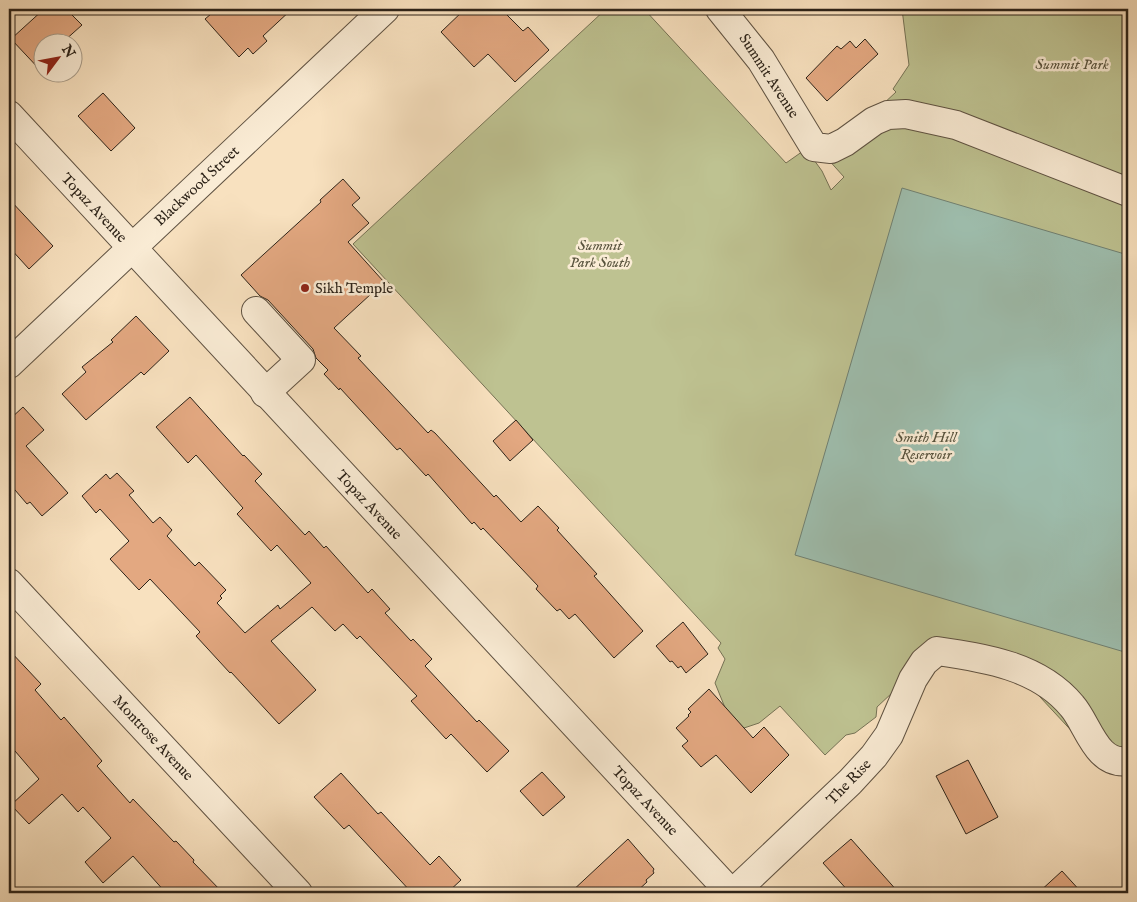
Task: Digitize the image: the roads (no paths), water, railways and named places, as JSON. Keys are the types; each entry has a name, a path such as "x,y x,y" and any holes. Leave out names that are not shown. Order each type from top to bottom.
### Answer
{"street":[{"name":"Blackwood Street","path":"9,364 385,9"},
{"name":"Summit Avenue","path":"731,13 762,60 814,147 831,149 845,142 874,121 888,115 906,114 956,126 1128,192"},
{"name":"Topaz Avenue","path":"9,116 732,893"},
{"path":"256,311 301,360 265,393"},
{"name":"Montrose Avenue","path":"9,583 298,893"},
{"name":"The Rise","path":"732,893 850,782 874,756 889,735 924,662 937,651 984,658 1026,671 1052,687 1073,706 1090,738 1106,756 1121,762 1128,761"}],"place":[{"name":"Sikh Temple","path":"305,288"}],"park label":[{"name":"Summit Park","path":"1072,64"},
{"name":"Summit Park South","path":"600,254"},
{"name":"Smith Hill Reservoir","path":"926,446"}]}
